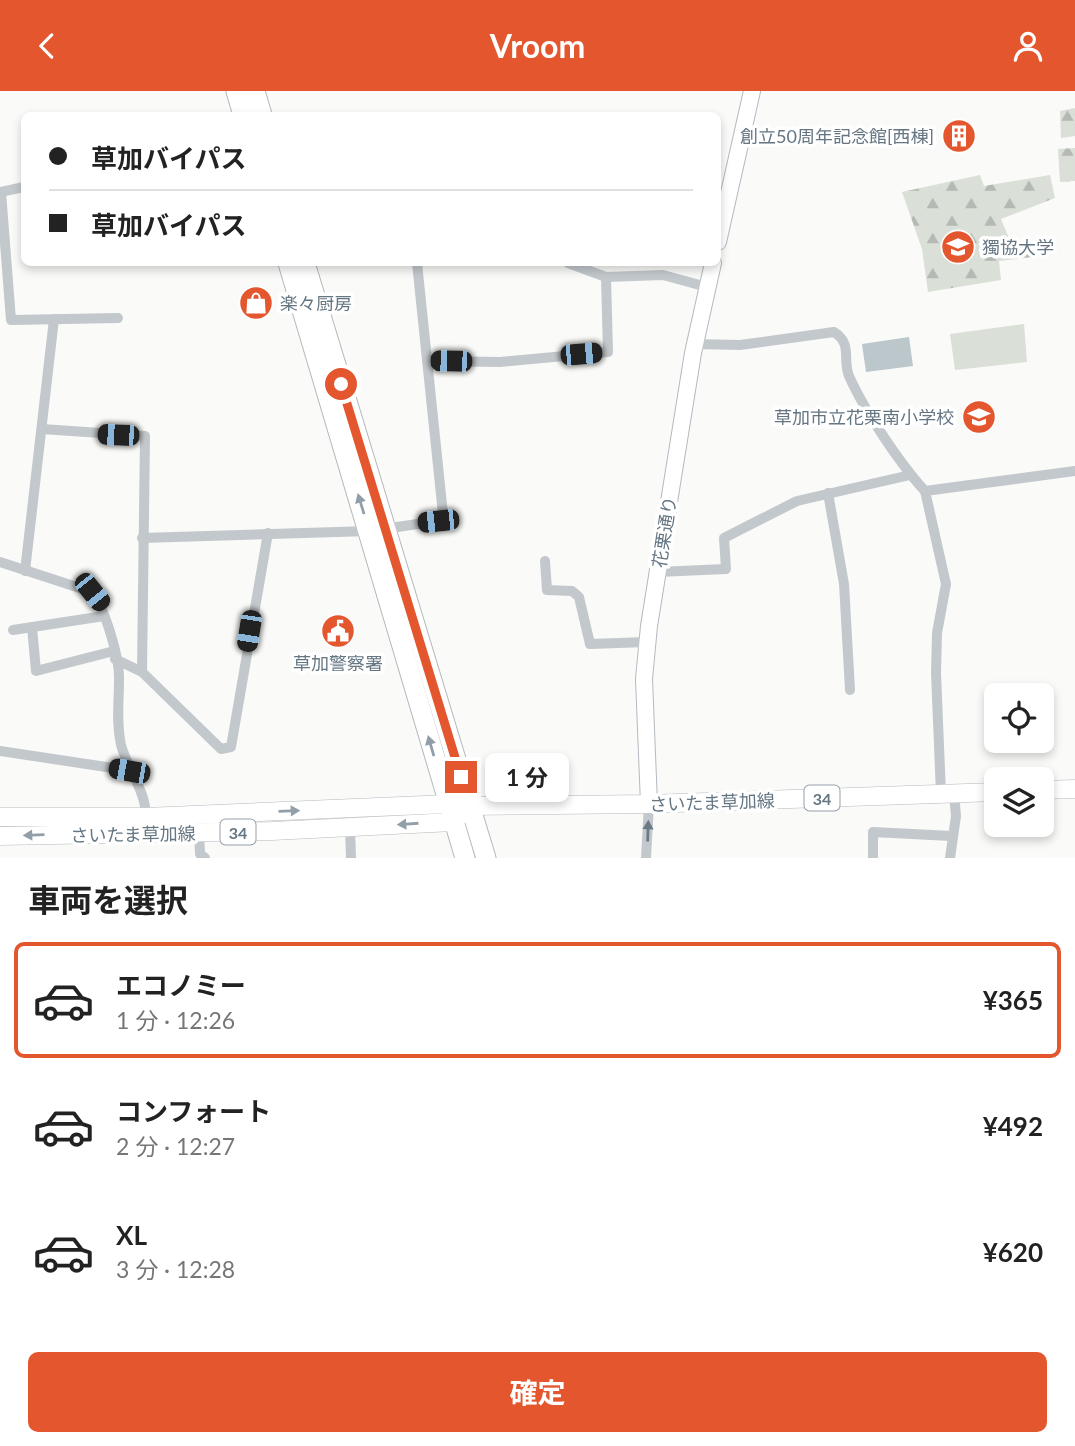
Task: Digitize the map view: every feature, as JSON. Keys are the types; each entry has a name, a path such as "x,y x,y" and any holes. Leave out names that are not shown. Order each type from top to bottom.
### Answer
{"highway":[{"path":"236,91 242,112"},
{"path":"255,91 261,112"},
{"path":"289,266 486,858"},
{"path":"306,266 450,813 465,858"}],"main road":[{"path":"1054,790 1075,789"},
{"name":"さいたま草加線","path":"0,836 350,828 450,813 470,806 649,804 984,792"},
{"name":"さいたま草加線","path":"0,817 450,813"}],"street":[{"path":"721,229 752,91"},
{"path":"21,188 1,192 11,320 118,318"},
{"path":"142,538 377,529 438,521 443,515 417,266"},
{"path":"576,266 606,277 663,275 707,287"},
{"name":"花栗通り","path":"649,804 645,679 647,642 694,344 712,266"},
{"path":"427,361 500,362 608,352 606,277"},
{"path":"25,571 54,319"},
{"path":"694,344 753,344 834,333 846,342 848,374 911,475 925,491 946,584 937,633 936,673 947,793 956,816 951,836 950,858"},
{"path":"42,429 145,436 142,672"},
{"path":"925,491 1075,471"},
{"path":"658,572 726,569 724,538 797,501 911,475"},
{"path":"828,493 844,584 850,690"},
{"path":"32,627 36,671 115,655 142,672 221,749 231,747 268,533"},
{"path":"545,561 547,590 572,590 579,597 590,644 647,642"},
{"path":"0,562 92,592 101,604 120,676 117,725 122,748 146,806 146,817"},
{"path":"13,630 104,616"},
{"path":"0,751 133,771"},
{"path":"646,858 649,804"},
{"path":"350,828 351,858"},
{"path":"873,858 873,832 951,836"},
{"path":"199,833 200,854 205,858"}],"green space":[{"path":"1075,108 1075,136 1061,138 1060,111"},
{"path":"1075,148 1075,181 1060,182 1058,149"},
{"path":"980,175 984,186 1050,175 1055,198 1001,219 1015,253 1045,239 1047,255 999,261 1001,280 928,292 922,249 902,192"},
{"path":"1024,324 1027,362 955,370 950,334"}],"shaded area":[{"path":"909,337 913,366 866,372 862,344"}],"place":[{"name":"創立50周年記念館[西棟]","path":"959,136"},
{"name":"獨協大学","path":"958,247"},
{"name":"楽々厨房","path":"256,303"},
{"name":"草加市立花栗南小学校","path":"979,417"},
{"name":"草加警察署","path":"338,631"}],"route":[{"path":"341,384 461,777"}]}
